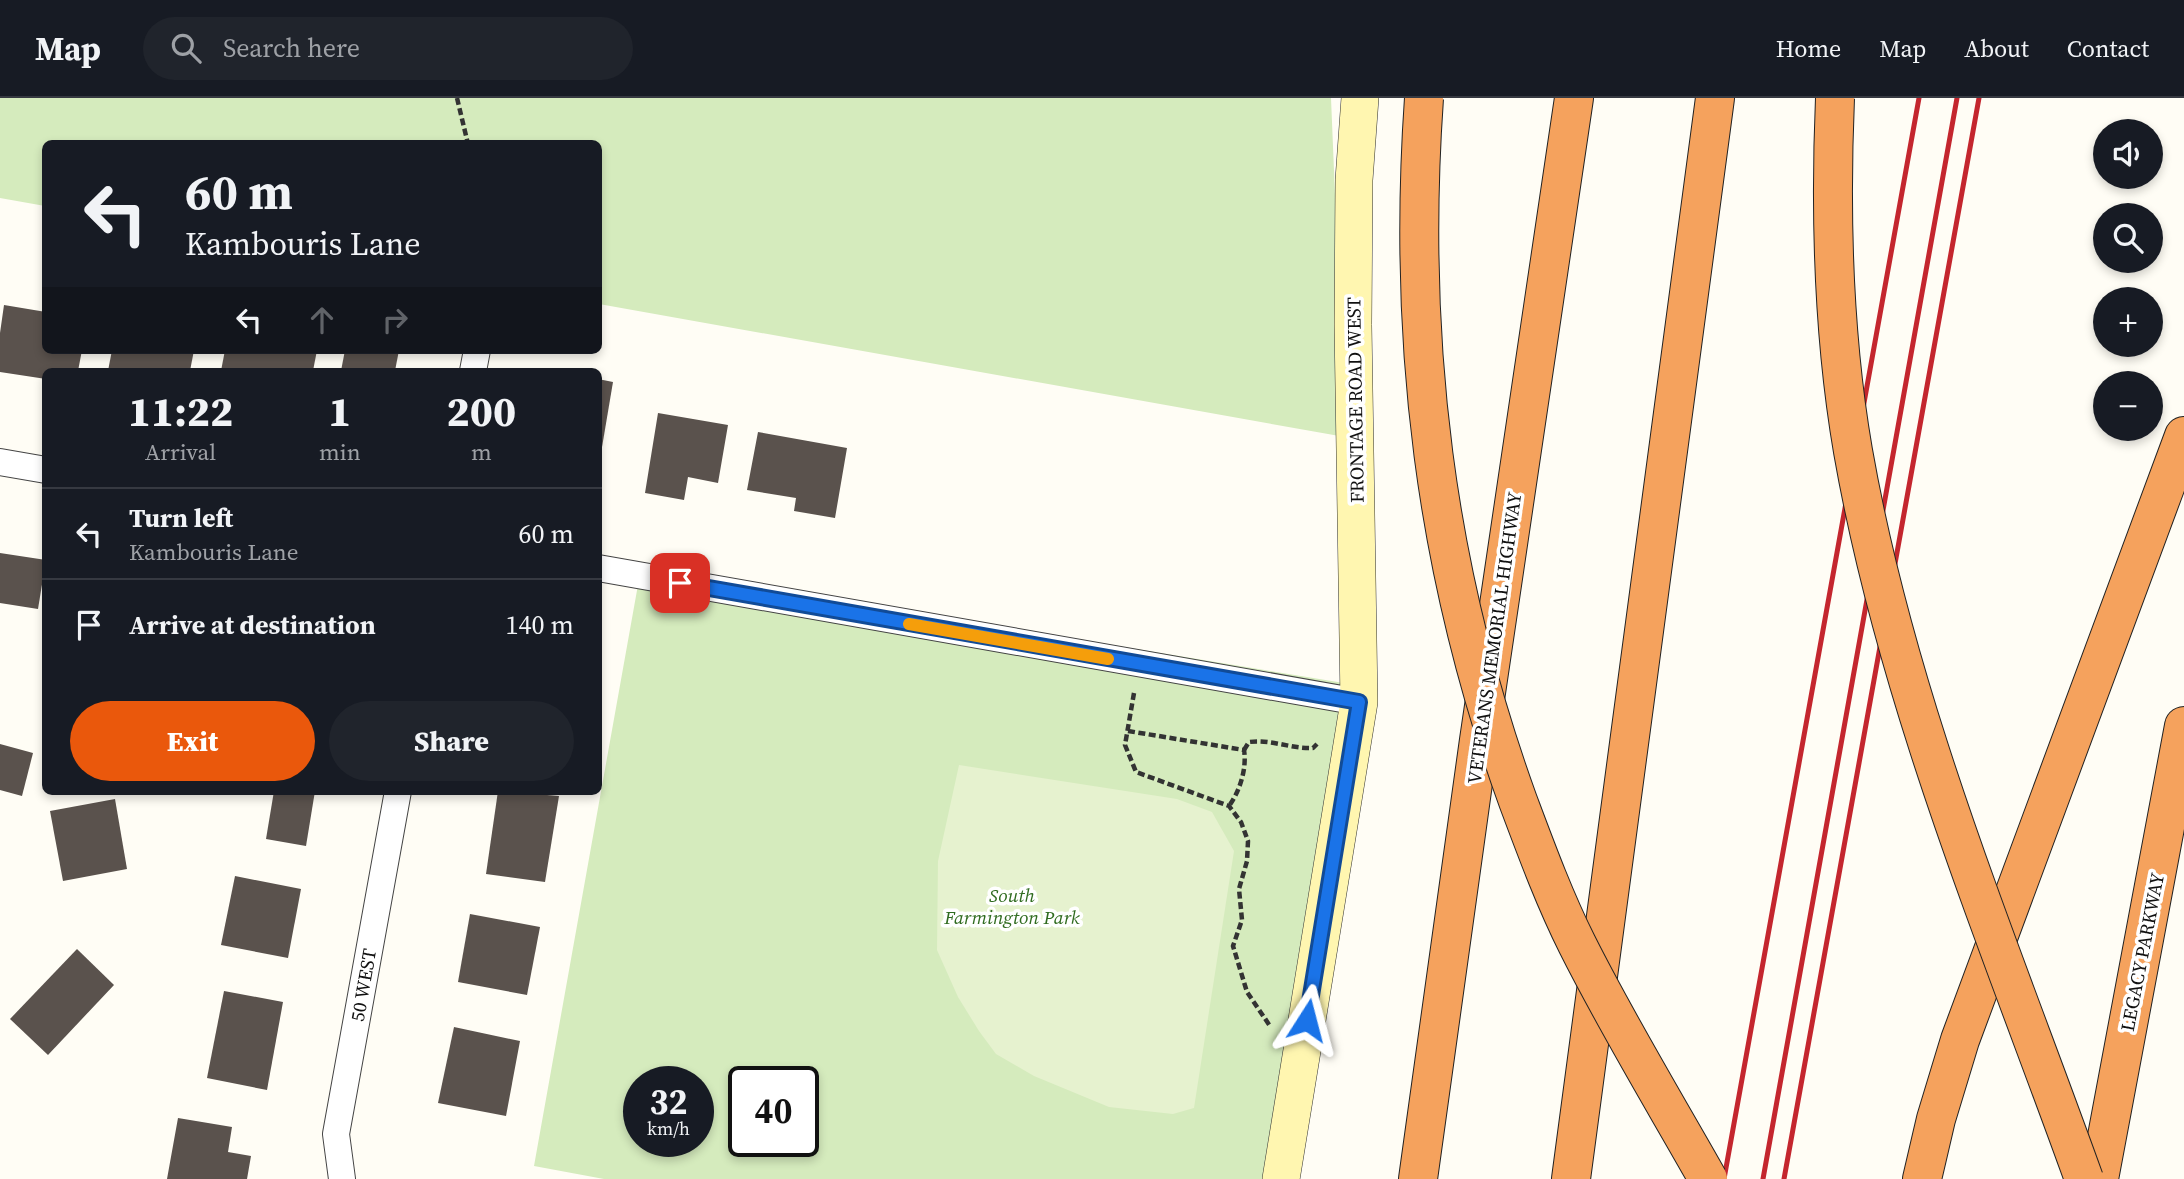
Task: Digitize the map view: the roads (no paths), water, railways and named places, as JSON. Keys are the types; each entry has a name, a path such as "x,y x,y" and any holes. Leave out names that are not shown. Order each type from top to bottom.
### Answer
{"highway":[{"path":"1424,98 1417,240 1423,380 1433,459 1461,618 1509,775 1541,862 1576,943 1708,1179"},
{"name":"VETERANS MEMORIAL HIGHWAY","path":"1418,1179 1479,740 1574,98"},
{"path":"1571,1179 1715,98"},
{"path":"1835,98 1832,207 1838,327 1853,449 1877,565 1903,664 1936,766 2084,1179"},
{"path":"1922,1179 1936,1119 1960,1040 2184,436"},
{"name":"LEGACY PARKWAY","path":"2099,1179 2184,726"}],"street":[{"name":"FRONTAGE ROAD WEST","path":"1281,1179 1359,702 1353,325 1354,180 1360,98"},
{"path":"0,462 42,469"},
{"path":"602,569 1359,702"},
{"name":"50 WEST","path":"342,1179 337,1134 397,795"}],"railway":[{"path":"1724,1179 1919,98"},
{"path":"1763,1179 1957,98"},
{"path":"1784,1179 1979,98"}],"park label":[{"name":"South Farmington Park","path":"1012,906"}]}
